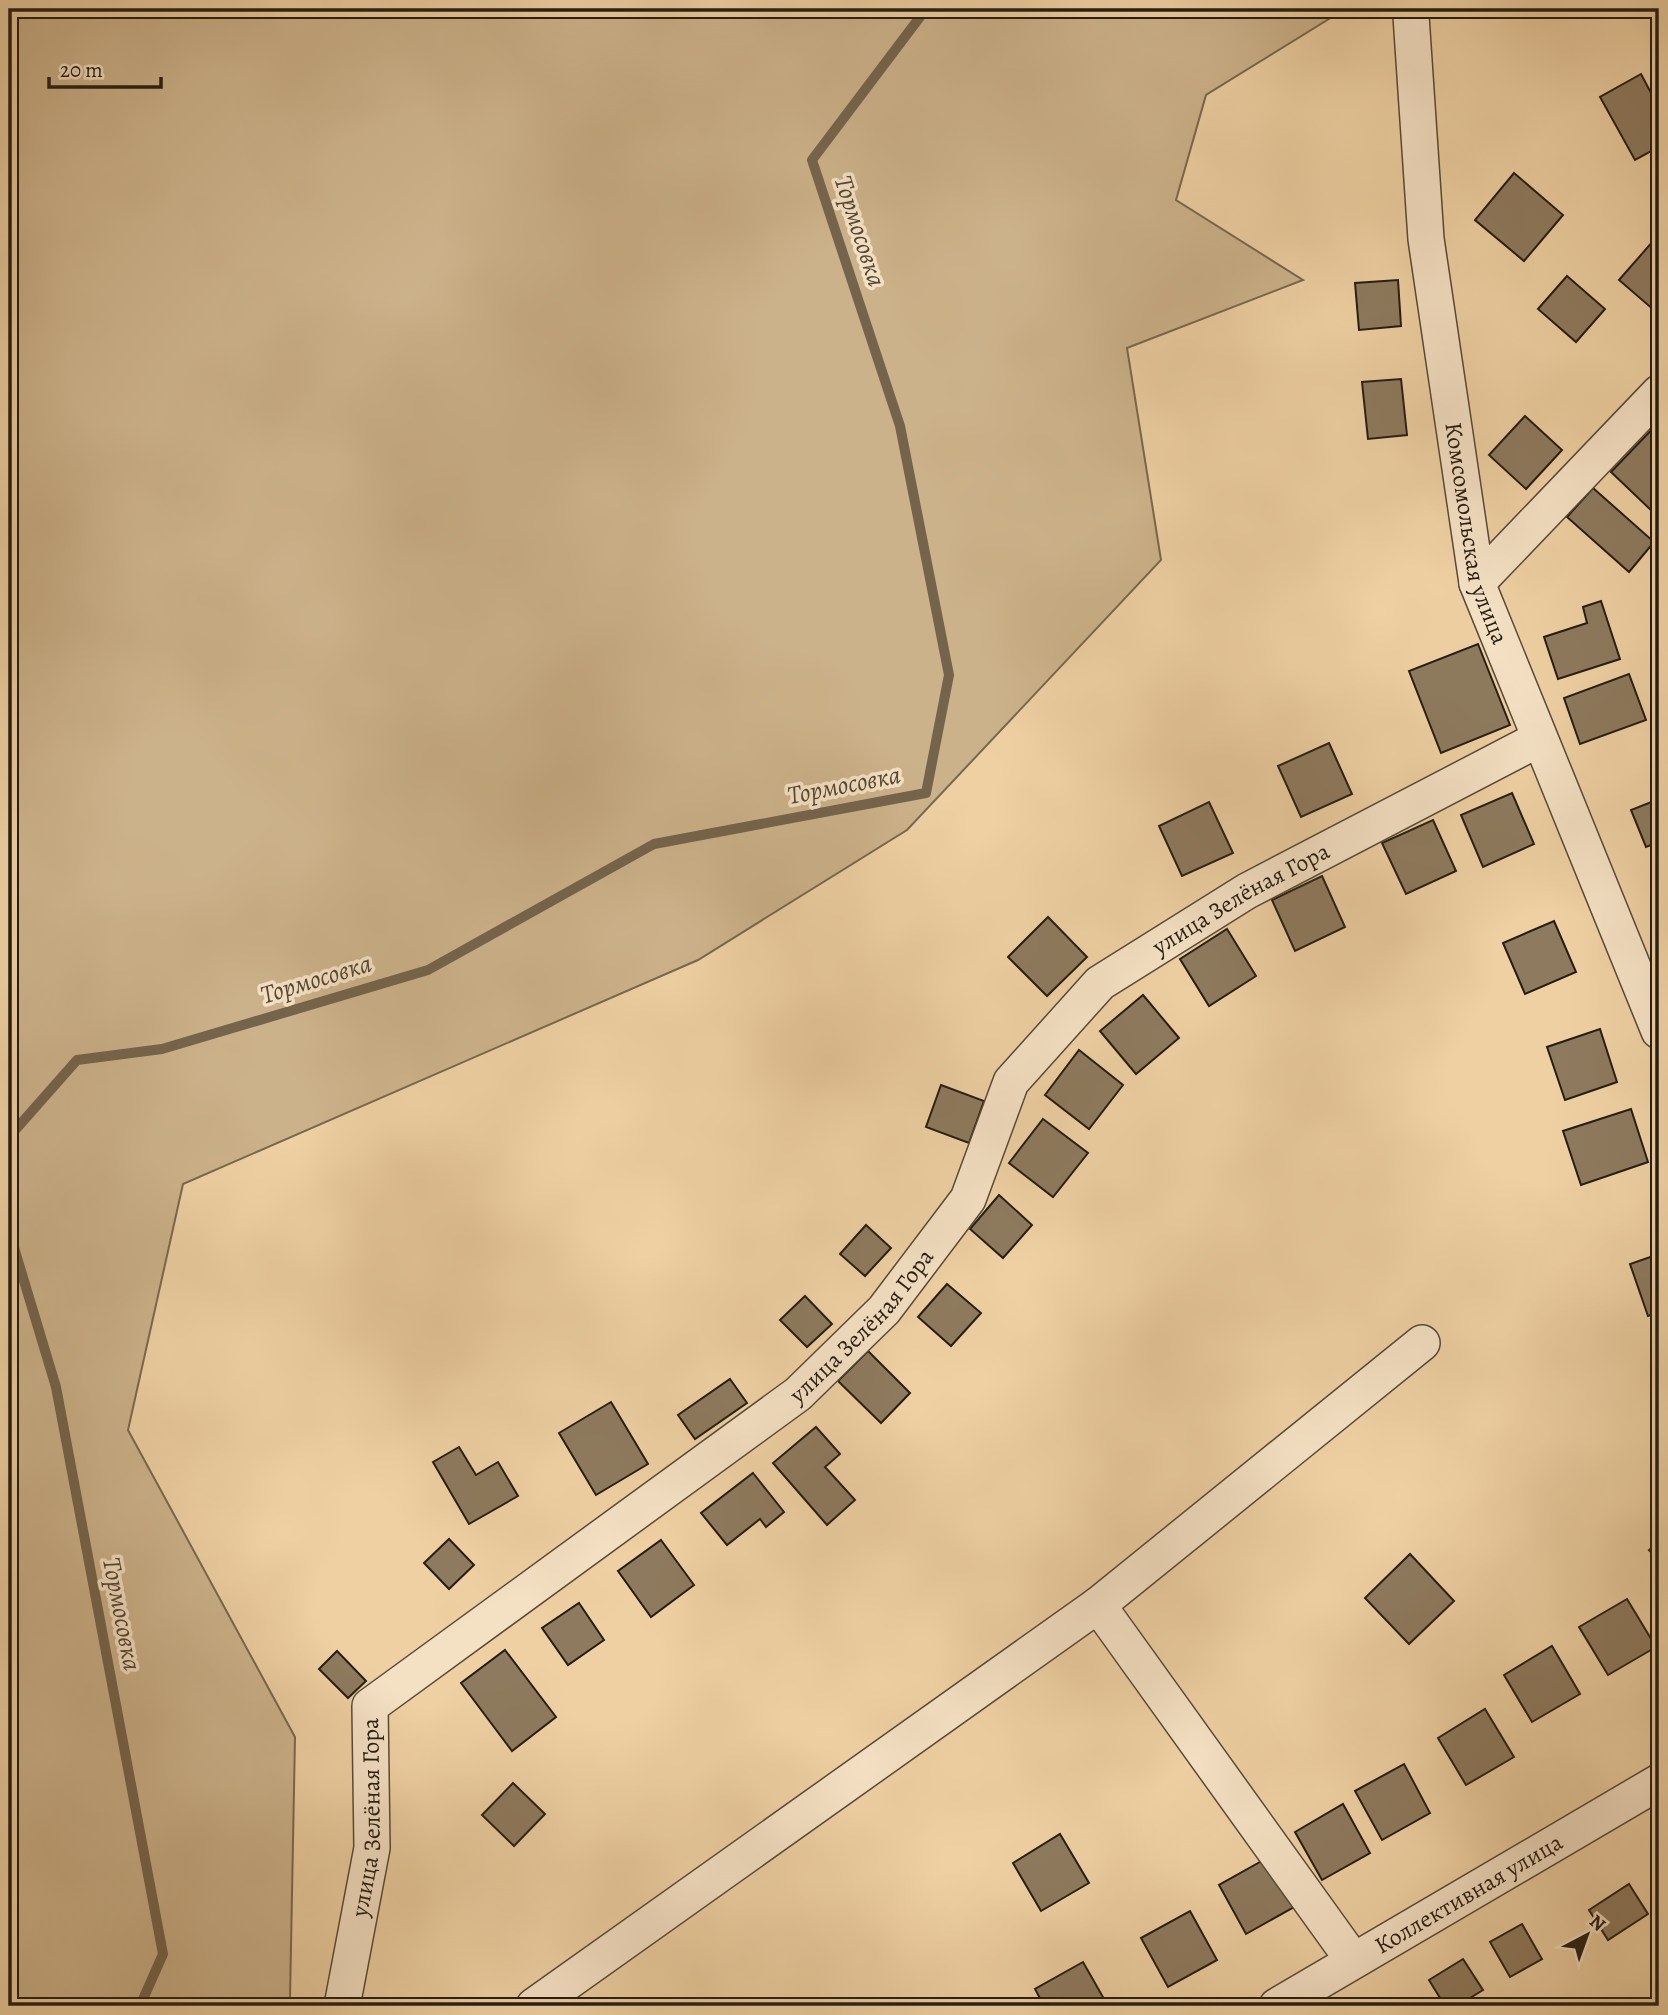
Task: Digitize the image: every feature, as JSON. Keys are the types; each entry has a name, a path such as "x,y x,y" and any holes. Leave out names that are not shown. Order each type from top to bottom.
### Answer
{"street":[{"name":"Комсомольская улица","path":"1414,9 1411,16 1426,239 1477,583 1659,1031"},
{"path":"1477,583 1659,393"},
{"name":"улица Зелёная Гора","path":"342,2006 372,1848 370,1706 798,1394 874,1319 968,1199 1011,1082 1100,983 1247,891 1539,739"},
{"path":"534,2006 1098,1605 1422,1343"},
{"path":"1098,1605 1353,1960"},
{"name":"Коллективная улица","path":"1277,2006 1659,1782"}],"shaded area":[{"path":"9,9 1345,9 1206,95 1176,200 1303,280 1127,348 1161,560 907,830 698,960 183,1184 128,1430 295,1737 290,1999 281,2006 9,2006"}],"building":[{"path":"1641,74 1659,108 1659,147 1635,160 1600,97"},
{"path":"1514,173 1563,215 1524,261 1475,220"},
{"path":"1654,240 1659,245 1659,307 1655,311 1619,280"},
{"path":"1567,276 1605,309 1576,342 1538,309"},
{"path":"1398,280 1401,326 1359,330 1355,283"},
{"path":"1401,379 1407,435 1368,439 1362,382"},
{"path":"1525,416 1562,450 1526,489 1489,455"},
{"path":"1659,422 1659,507 1654,513 1611,472"},
{"path":"1593,488 1654,542 1629,572 1567,517"},
{"path":"1601,601 1620,659 1558,679 1544,637 1587,623 1583,607"},
{"path":"1478,644 1510,725 1441,753 1409,671"},
{"path":"1629,674 1646,720 1580,744 1564,698"},
{"path":"1329,743 1352,794 1301,817 1278,766"},
{"path":"1512,793 1534,844 1483,867 1461,815"},
{"path":"1659,799 1659,842 1646,847 1631,810"},
{"path":"1209,802 1233,853 1182,876 1159,826"},
{"path":"1433,820 1456,871 1406,894 1382,843"},
{"path":"1322,876 1345,927 1295,951 1272,900"},
{"path":"1048,917 1087,957 1047,996 1008,957"},
{"path":"1554,921 1576,972 1525,994 1503,943"},
{"path":"1227,929 1256,976 1209,1006 1180,959"},
{"path":"1143,995 1179,1038 1136,1074 1100,1031"},
{"path":"1600,1029 1617,1082 1565,1100 1547,1047"},
{"path":"1079,1050 1123,1085 1089,1129 1045,1095"},
{"path":"941,1085 984,1101 969,1143 926,1127"},
{"path":"1631,1109 1648,1162 1581,1185 1563,1131"},
{"path":"1043,1119 1088,1153 1053,1197 1009,1163"},
{"path":"999,1195 1032,1225 1003,1258 970,1229"},
{"path":"866,1225 891,1248 865,1276 840,1254"},
{"path":"1659,1254 1659,1312 1648,1316 1630,1264"},
{"path":"947,1284 981,1313 951,1346 918,1317"},
{"path":"805,1296 832,1324 807,1347 780,1320"},
{"path":"868,1351 910,1393 881,1423 838,1381"},
{"path":"730,1379 747,1403 695,1439 678,1415"},
{"path":"611,1402 648,1464 596,1495 559,1433"},
{"path":"816,1427 840,1454 825,1467 855,1500 827,1525 773,1463"},
{"path":"459,1447 476,1475 498,1462 518,1496 469,1524 433,1462"},
{"path":"753,1473 784,1512 766,1527 760,1519 727,1545 701,1513"},
{"path":"449,1539 474,1565 449,1589 424,1563"},
{"path":"661,1540 694,1585 651,1617 618,1571"},
{"path":"1659,1542 1659,1561 1649,1550"},
{"path":"1410,1554 1454,1601 1409,1644 1365,1598"},
{"path":"1627,1599 1656,1647 1608,1675 1579,1627"},
{"path":"579,1603 604,1640 568,1665 542,1628"},
{"path":"1552,1646 1580,1694 1532,1722 1504,1675"},
{"path":"505,1650 556,1717 512,1751 461,1683"},
{"path":"337,1651 366,1681 348,1698 319,1669"},
{"path":"1485,1709 1514,1757 1466,1785 1438,1738"},
{"path":"1404,1764 1430,1813 1382,1840 1355,1791"},
{"path":"513,1783 545,1814 514,1846 482,1815"},
{"path":"1343,1804 1370,1853 1322,1880 1295,1832"},
{"path":"1060,1834 1089,1883 1041,1911 1013,1863"},
{"path":"1267,1858 1294,1907 1246,1934 1219,1885"},
{"path":"1629,1884 1648,1914 1608,1940 1589,1910"},
{"path":"1190,1911 1217,1960 1168,1987 1141,1938"},
{"path":"1522,1924 1542,1959 1510,1977 1490,1942"},
{"path":"1463,1959 1483,1990 1457,2006 1445,2006 1429,1980"},
{"path":"1083,1962 1108,2006 1044,2006 1035,1989"}],"waterway":[{"name":"Тормосовка","path":"9,1137 77,1060 162,1049 428,970 654,844 926,793 949,675 900,426 812,160 926,9"},
{"name":"Тормосовка","path":"9,1231 56,1387 163,1954 140,2006"}]}
